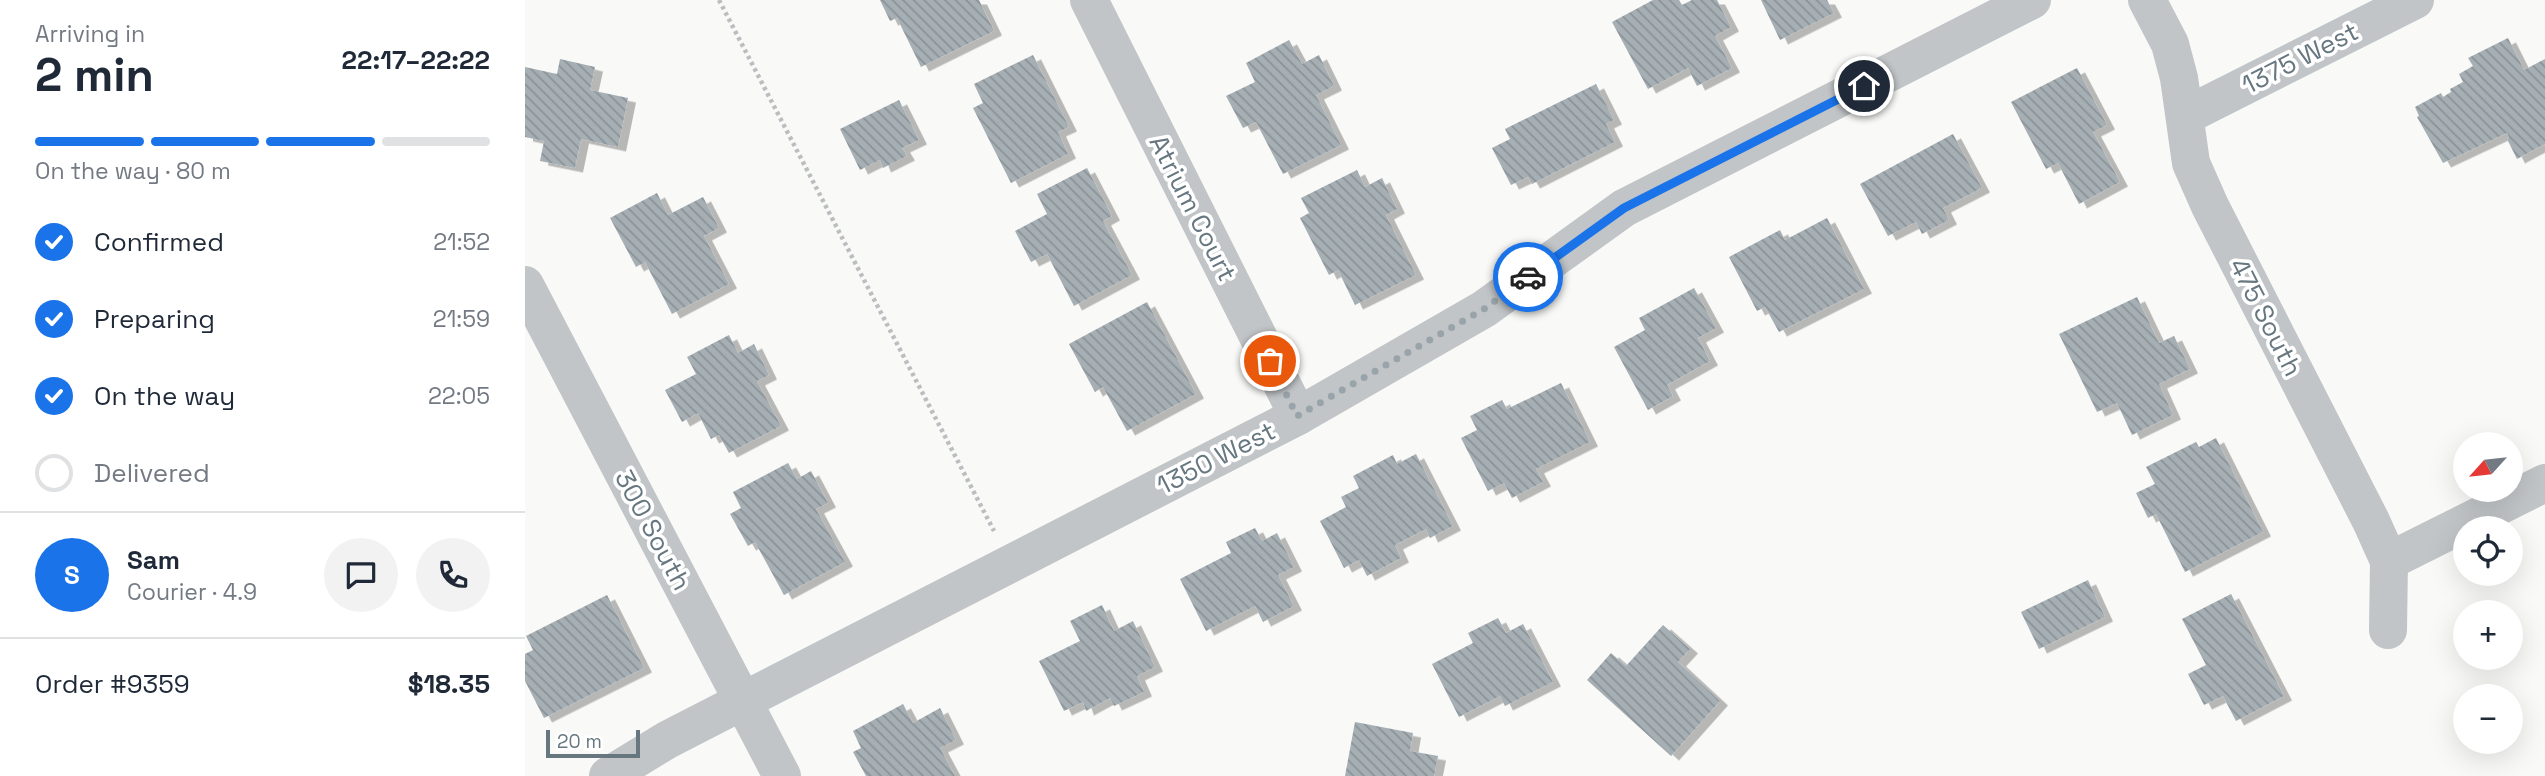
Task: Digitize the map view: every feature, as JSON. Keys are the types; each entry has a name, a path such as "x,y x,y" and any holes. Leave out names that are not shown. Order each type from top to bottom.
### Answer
{"street":[{"name":"Atrium Court","path":"1089,0 1297,416"},
{"name":"1350 West","path":"608,776 667,740 1297,416 1484,309 1624,208 2032,0"},
{"name":"475 South","path":"2147,0 2170,44 2179,78 2191,163 2210,206 2389,561 2388,630"},
{"name":"1375 West","path":"2185,116 2415,0"},
{"name":"300 South","path":"525,285 782,776"},
{"path":"2389,561 2545,482"}],"path":[{"path":"719,0 994,531"}],"building":[{"path":"880,0 979,0 994,31 921,67 897,18 890,21"},
{"path":"1653,0 1679,0 1682,5 1692,0 1717,0 1731,27 1715,36 1732,68 1697,86 1688,68 1648,89 1612,22"},
{"path":"1761,0 1827,0 1834,13 1780,40"},
{"path":"2508,38 2524,70 2545,59 2545,144 2517,159 2507,139 2507,133 2443,163 2417,117 2419,116 2415,107 2441,93 2443,97 2451,92 2450,89 2463,82 2459,74 2473,66 2468,58"},
{"path":"1289,40 1302,64 1319,55 1334,86 1316,95 1341,145 1283,174 1256,122 1243,128 1226,96 1255,82 1246,63"},
{"path":"1033,55 1069,127 1058,132 1068,154 1011,183 973,108 983,103 974,84"},
{"path":"560,59 595,67 590,90 628,98 618,147 581,139 575,168 540,161 544,141 525,137 525,67 557,74"},
{"path":"2077,68 2107,125 2093,132 2120,182 2079,204 2058,163 2046,169 2011,102"},
{"path":"1596,84 1614,120 1606,124 1615,142 1532,184 1528,177 1511,185 1492,148 1510,139 1505,129"},
{"path":"899,100 919,140 902,148 907,156 883,168 880,160 860,170 840,129"},
{"path":"1953,134 1982,188 1943,208 1949,220 1922,234 1916,222 1888,236 1860,184"},
{"path":"1087,168 1112,216 1103,221 1132,275 1074,306 1047,254 1031,262 1015,231 1047,214 1037,194"},
{"path":"1357,170 1365,187 1382,178 1397,209 1386,215 1416,275 1355,305 1338,270 1329,275 1300,218 1309,213 1301,198"},
{"path":"657,193 668,215 703,197 719,228 704,236 729,284 672,314 645,262 636,267 610,218"},
{"path":"1827,218 1864,289 1779,332 1765,307 1757,311 1729,257 1780,230 1785,240"},
{"path":"1694,288 1716,328 1698,338 1710,361 1667,385 1673,396 1648,410 1614,347 1645,330 1639,318"},
{"path":"2137,297 2159,343 2174,336 2190,369 2159,384 2173,415 2132,435 2117,403 2097,412 2059,334"},
{"path":"1147,302 1196,394 1127,431 1103,387 1095,392 1069,344"},
{"path":"729,335 738,353 754,344 769,375 757,381 781,426 729,453 719,435 711,439 698,413 682,422 665,390 696,374 687,357"},
{"path":"1561,383 1590,442 1536,469 1543,482 1512,498 1504,483 1488,491 1461,438 1477,430 1470,416 1502,400 1507,409"},
{"path":"2216,438 2263,532 2185,572 2156,514 2148,518 2136,493 2155,484 2146,467 2196,442 2199,447"},
{"path":"1416,454 1453,526 1430,538 1426,529 1395,545 1401,558 1367,576 1359,560 1344,568 1320,521 1346,507 1341,497 1359,488 1353,476 1393,455 1397,464"},
{"path":"788,463 797,479 811,471 828,503 816,509 845,562 784,595 755,542 748,546 730,514 741,508 733,492"},
{"path":"1255,528 1262,541 1277,533 1294,567 1278,575 1294,606 1263,622 1255,606 1206,631 1180,579 1231,553 1226,542"},
{"path":"2088,580 2105,617 2039,649 2021,612"},
{"path":"2231,594 2284,696 2236,721 2223,696 2204,705 2188,674 2206,665 2182,619"},
{"path":"607,595 644,668 544,718 525,681 525,654 533,650 526,636"},
{"path":"1102,605 1114,631 1133,621 1155,667 1137,676 1144,692 1114,706 1110,698 1086,711 1083,702 1064,711 1039,661 1080,641 1070,621"},
{"path":"1498,618 1506,633 1523,624 1553,682 1505,706 1500,696 1459,717 1432,664 1473,643 1468,633"},
{"path":"1663,625 1690,649 1678,662 1720,701 1671,756 1587,680 1611,653 1626,666"},
{"path":"903,704 913,723 940,708 956,740 940,748 955,776 866,776 853,752 861,748 853,731"},
{"path":"1355,722 1413,733 1410,751 1438,756 1434,776 1345,776"}],"way so far":[{"path":"1270,361 1297,416 1484,309 1528,277"}],"route":[{"path":"1528,277 1624,208 1864,86"}]}
